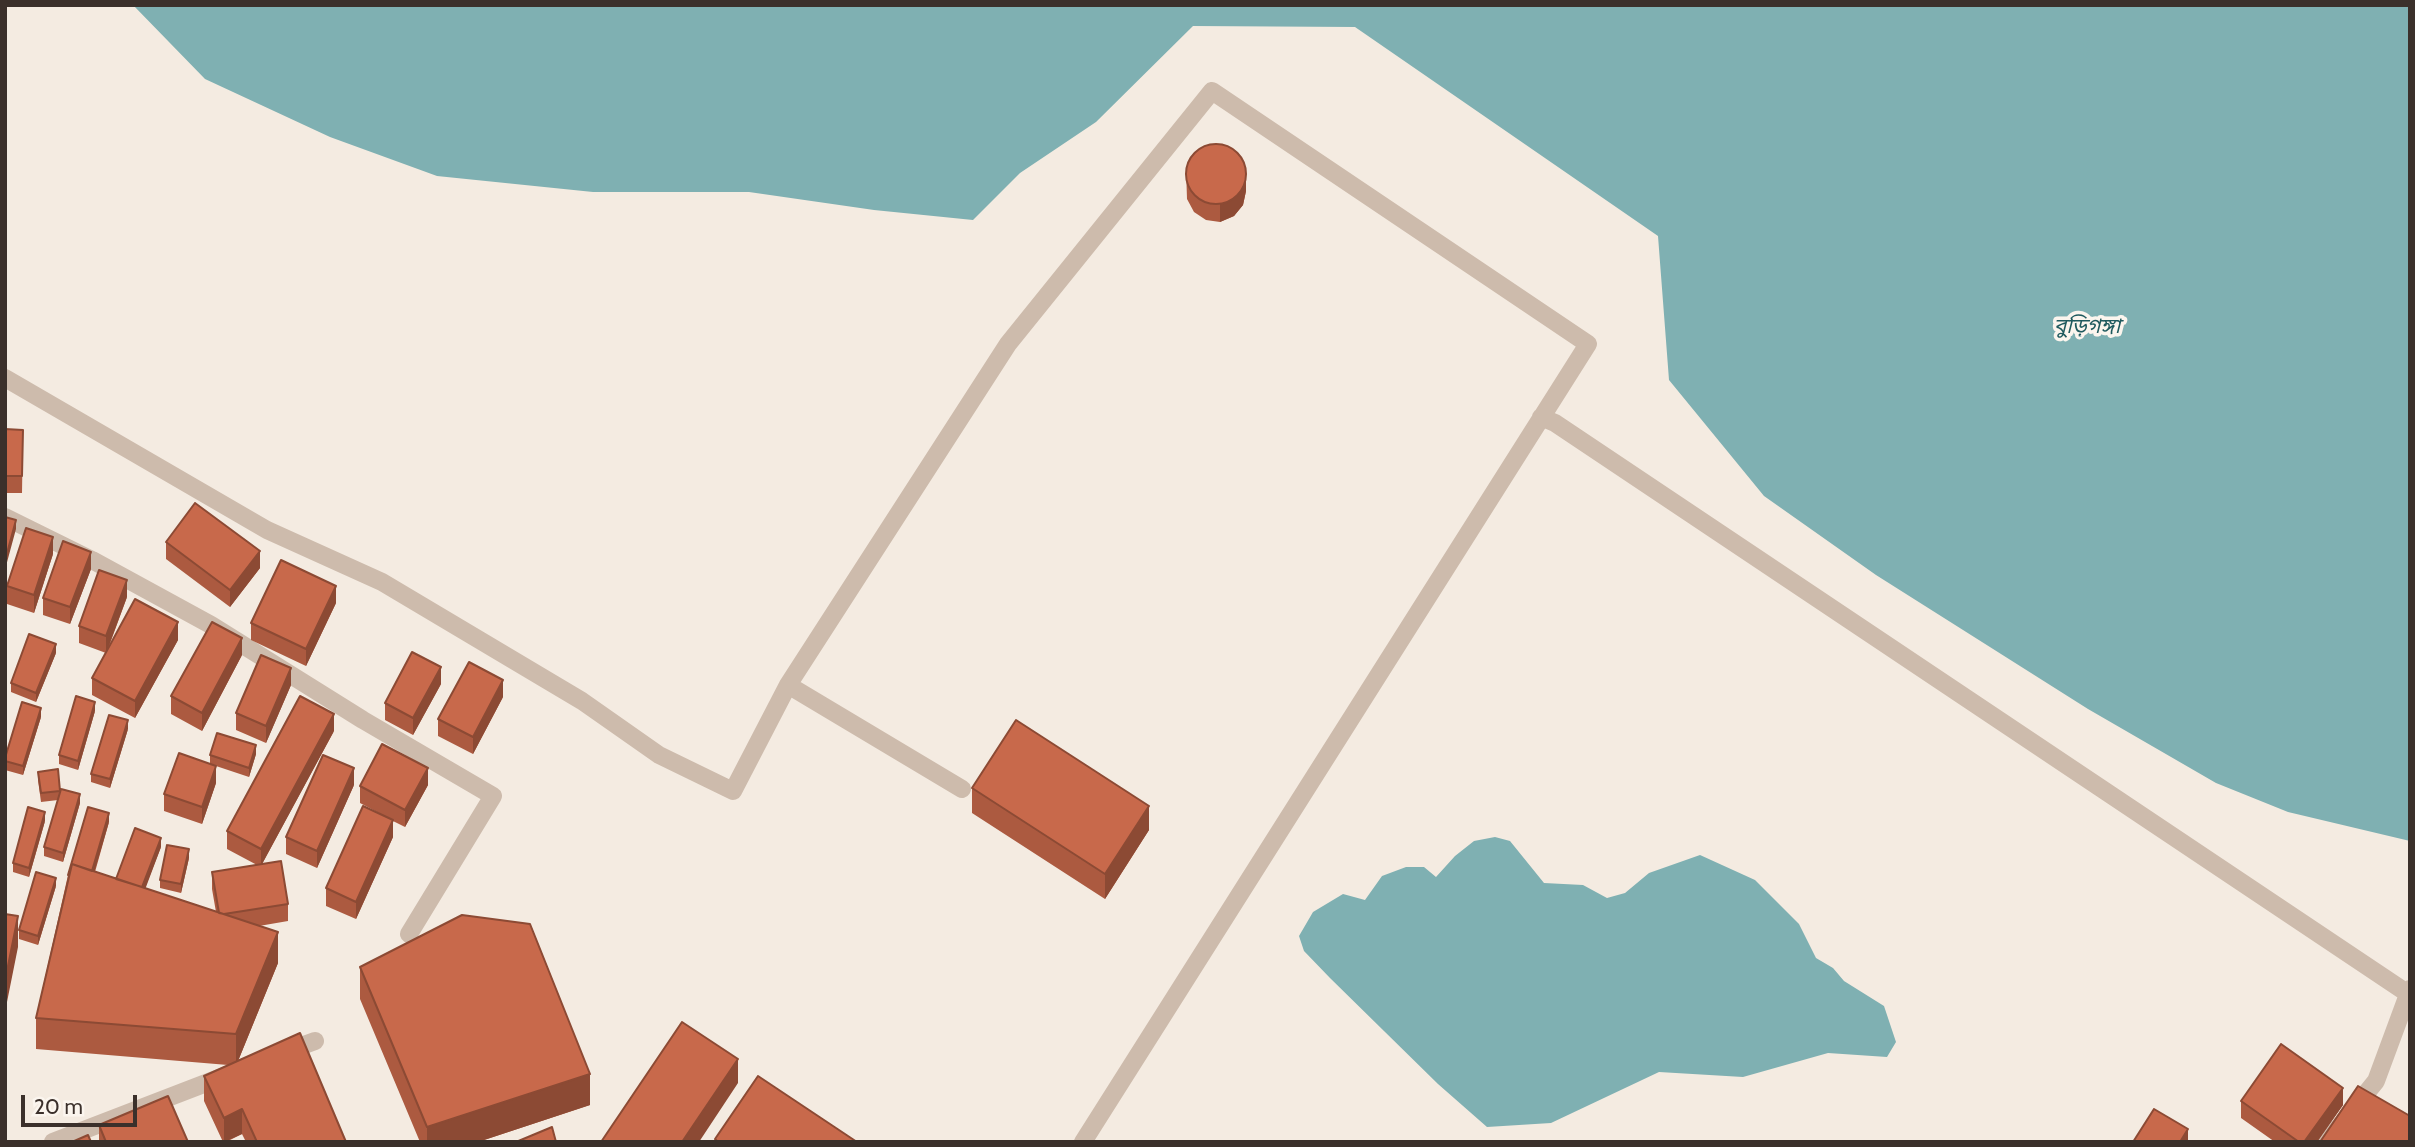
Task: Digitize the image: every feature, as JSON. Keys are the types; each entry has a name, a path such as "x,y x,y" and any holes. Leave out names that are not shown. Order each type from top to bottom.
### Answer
{"street":[{"path":"5,378 267,530 394,589 582,701 659,755 733,791 788,685 1008,344 1212,91 1588,344 1083,1142"},
{"path":"1541,417 1602,454 2408,992 2376,1081 2327,1142"},
{"path":"5,517 92,559 211,625 363,720 493,796 409,934"},
{"path":"788,685 962,789"},
{"path":"53,1142 315,1041"}],"water":[{"name":"বুড়িগঙ্গা","path":"133,5 2410,5 2410,841 2288,812 2216,783 2088,709 1876,575 1764,496 1669,380 1658,236 1355,27 1193,26 1096,122 1020,173 973,220 874,210 749,192 593,192 437,176 330,137 205,79"},
{"path":"1495,837 1510,841 1544,883 1583,885 1607,898 1625,893 1649,873 1700,855 1755,880 1799,924 1816,958 1833,968 1844,981 1884,1006 1896,1042 1887,1057 1828,1053 1743,1077 1659,1072 1551,1123 1487,1127 1438,1084 1330,978 1304,951 1299,936 1313,912 1343,894 1365,900 1382,876 1406,867 1424,867 1436,877 1455,856 1474,841"}],"building":[{"path":"1216,144 1233,149 1241,157 1246,174 1241,191 1233,199 1216,204 1199,199 1191,191 1186,174 1191,157 1199,149"},
{"path":"5,429 23,430 22,476 5,476"},
{"path":"195,503 260,551 230,590 166,542"},
{"path":"5,517 16,520 6,557 5,557"},
{"path":"26,528 53,537 34,595 7,586"},
{"path":"63,541 91,552 70,607 43,598"},
{"path":"281,560 336,586 306,649 251,623"},
{"path":"99,570 127,580 106,636 79,626"},
{"path":"135,599 178,622 135,701 92,678"},
{"path":"212,622 242,638 202,713 171,696"},
{"path":"29,634 56,644 36,693 11,683"},
{"path":"412,652 441,667 413,718 385,703"},
{"path":"261,655 291,668 266,726 236,713"},
{"path":"469,662 503,680 473,737 438,719"},
{"path":"76,696 95,702 78,761 59,755"},
{"path":"300,696 334,714 261,849 227,831"},
{"path":"22,702 41,708 23,766 5,761"},
{"path":"109,715 128,720 110,779 91,774"},
{"path":"1016,720 1149,806 1105,874 972,788"},
{"path":"217,733 256,745 249,768 210,755"},
{"path":"382,744 428,768 405,810 360,786"},
{"path":"179,753 216,766 202,807 164,794"},
{"path":"323,755 354,768 317,851 286,837"},
{"path":"58,769 60,791 41,793 38,772"},
{"path":"61,789 80,794 63,853 44,847"},
{"path":"363,806 393,820 356,902 326,888"},
{"path":"28,807 45,812 29,868 13,863"},
{"path":"88,807 109,813 92,871 72,864 68,875"},
{"path":"135,828 161,838 142,887 116,879"},
{"path":"167,845 189,849 181,884 160,880"},
{"path":"281,861 288,904 219,913 212,872"},
{"path":"72,864 278,932 236,1034 36,1018"},
{"path":"36,872 56,878 38,936 19,930"},
{"path":"5,914 18,916 5,981"},
{"path":"462,915 530,924 590,1074 427,1127 360,967"},
{"path":"682,1022 738,1059 682,1142 601,1142"},
{"path":"300,1033 346,1142 257,1142 242,1109 224,1118 204,1076"},
{"path":"2281,1044 2343,1088 2304,1142 2299,1142 2241,1101"},
{"path":"758,1076 857,1142 718,1142 715,1139"},
{"path":"2358,1086 2410,1116 2410,1142 2320,1142"},
{"path":"168,1096 188,1142 106,1142 99,1125"},
{"path":"2154,1109 2188,1129 2180,1142 2133,1142"},
{"path":"552,1127 556,1142 516,1142"},
{"path":"88,1135 91,1142 72,1142"}]}
